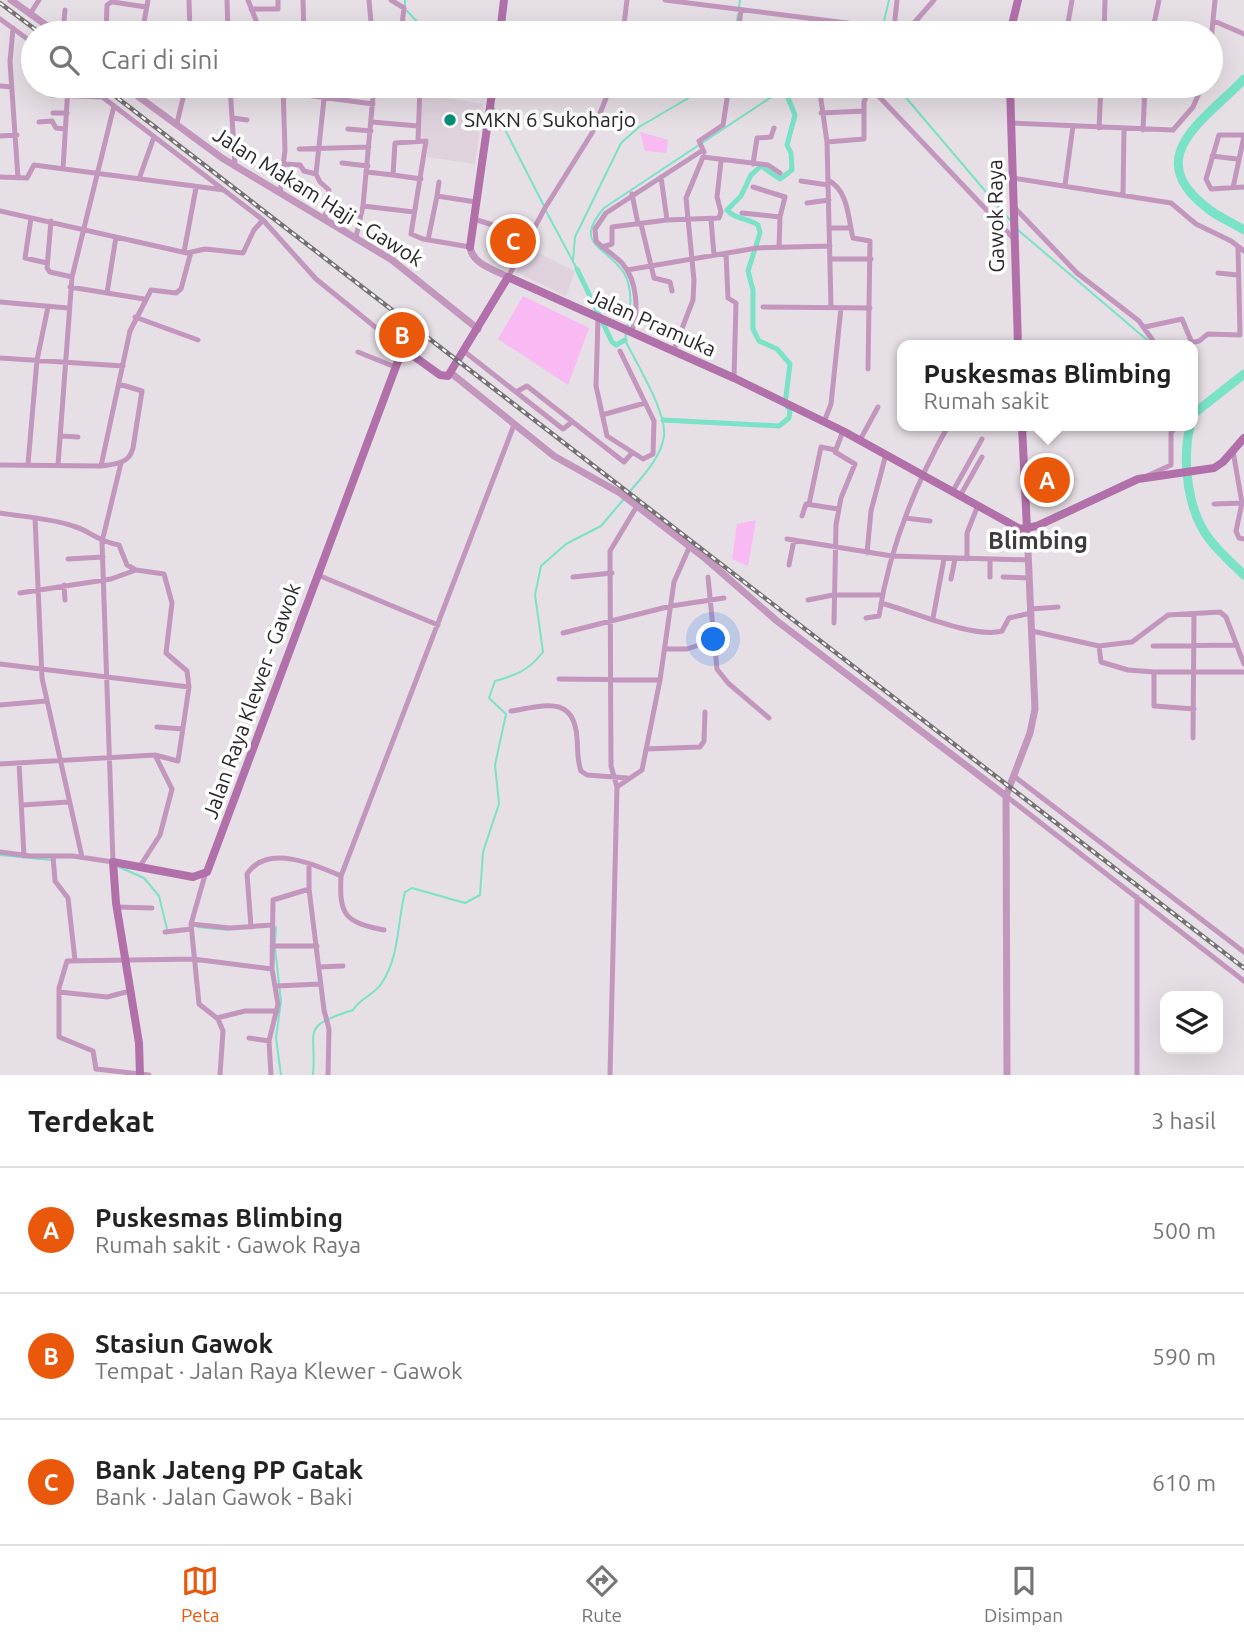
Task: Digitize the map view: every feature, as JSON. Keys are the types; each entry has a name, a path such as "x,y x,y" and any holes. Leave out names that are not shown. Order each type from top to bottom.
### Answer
{"main road":[{"path":"501,21 504,0"},
{"path":"1012,21 1018,0"},
{"path":"470,247 491,98"},
{"name":"Gawok Raya","path":"1011,98 1018,340"},
{"path":"407,352 440,376 451,373 508,277"},
{"name":"Jalan Pramuka","path":"508,277 734,377 922,472 1017,528 1027,529"},
{"name":"Jalan Raya Klewer - Gawok","path":"205,875 395,367 407,352"},
{"path":"1022,431 1027,529 1147,476 1218,466 1244,438"},
{"path":"143,1075 116,907 113,862 193,877 205,875"}],"street":[{"path":"11,0 41,21"},
{"path":"30,14 39,0"},
{"path":"189,0 190,21"},
{"path":"227,0 228,21"},
{"path":"248,0 256,21"},
{"path":"251,9 278,9 278,0"},
{"path":"303,0 304,21"},
{"path":"369,0 371,21"},
{"path":"391,0 403,6 402,21"},
{"path":"624,21 627,0"},
{"path":"665,0 834,21"},
{"path":"893,21 897,0"},
{"path":"916,21 934,0"},
{"path":"1069,21 1072,0"},
{"path":"1104,21 1105,0"},
{"path":"1154,21 1159,0"},
{"path":"1213,21 1215,0"},
{"path":"106,21 107,5 114,1 147,3 144,21"},
{"path":"739,21 741,10"},
{"path":"62,21 64,12"},
{"path":"0,19 21,35"},
{"path":"1223,25 1244,34"},
{"path":"13,29 12,87 18,178"},
{"path":"0,86 12,87"},
{"path":"63,169 68,98"},
{"path":"103,98 263,220 316,279 407,352"},
{"name":"Jalan Makam Haji - Gawok","path":"142,98 234,165 392,260 478,329"},
{"path":"177,123 183,98"},
{"path":"231,98 234,165"},
{"path":"280,193 284,164 285,98"},
{"path":"316,98 373,104"},
{"path":"356,237 363,206 373,98"},
{"path":"418,141 419,98"},
{"path":"393,174 395,143 427,143 411,234 470,247 477,261 508,277 545,208 592,133 606,98"},
{"path":"630,333 636,310 627,270 594,237 597,224 606,212 702,149 722,126 727,98"},
{"path":"820,98 827,142 831,307"},
{"path":"827,142 864,139 864,111 867,98"},
{"path":"882,98 1014,235"},
{"path":"1099,128 1100,98"},
{"path":"1143,130 1144,98"},
{"path":"1012,123 1166,132 1177,128 1197,98"},
{"path":"324,99 316,174 329,192 324,218"},
{"path":"58,465 70,287 114,106"},
{"path":"821,113 864,111"},
{"path":"53,113 67,113"},
{"path":"233,118 247,120"},
{"path":"39,122 52,121 56,128 65,129"},
{"path":"372,122 418,126"},
{"path":"1065,185 1073,126"},
{"path":"753,164 757,138 771,137 774,128"},
{"path":"348,129 371,131"},
{"path":"1123,194 1124,130"},
{"path":"1233,188 1244,135 1220,133 1206,179 1208,187 1233,188 1244,187"},
{"path":"0,136 17,135"},
{"path":"139,179 154,137"},
{"path":"299,149 319,146 369,148"},
{"path":"702,149 722,161 768,165 780,173"},
{"path":"673,352 693,300 687,218 689,186 702,149"},
{"path":"1212,156 1237,159"},
{"path":"602,247 612,244 611,227 687,218 711,219 720,215 716,197 722,161"},
{"path":"342,163 421,179"},
{"path":"284,164 300,165 306,172 316,174"},
{"path":"0,177 29,177 33,165 224,190"},
{"path":"661,177 667,220"},
{"path":"1013,178 1173,204 1196,224 1234,242 1241,249 1237,275 1242,335 1208,334 1197,340"},
{"path":"429,240 439,181"},
{"path":"801,181 833,182 848,206 853,238 870,241 868,369"},
{"path":"753,187 784,195 779,247"},
{"path":"101,466 135,317 144,299 154,289 179,292 196,188"},
{"path":"632,194 654,278 670,282 672,291"},
{"path":"437,196 476,202"},
{"path":"807,204 829,200"},
{"path":"363,206 414,212"},
{"path":"1013,206 1077,273 1145,327 1153,340"},
{"path":"0,211 187,252 205,249 243,253 254,230 263,220"},
{"path":"742,213 780,217"},
{"path":"31,218 25,258 47,263"},
{"path":"474,219 493,225"},
{"path":"711,219 714,255"},
{"path":"51,221 47,263 49,272 72,277"},
{"path":"830,228 851,228"},
{"path":"107,293 116,237"},
{"path":"627,270 757,248 830,246"},
{"path":"726,253 728,298 736,303 734,377"},
{"path":"831,260 871,260"},
{"path":"1218,273 1237,275"},
{"path":"70,287 144,299"},
{"path":"0,302 68,308"},
{"path":"28,464 37,360 48,307"},
{"path":"763,307 870,308"},
{"path":"824,422 831,404 841,308"},
{"path":"135,317 198,340"},
{"path":"600,319 596,374 608,437 643,459 653,454 655,428 620,351"},
{"path":"1145,327 1182,319 1191,340"},
{"path":"358,352 395,367"},
{"path":"465,352 563,429 572,422"},
{"path":"0,358 123,366"},
{"path":"451,373 571,467 635,504 775,620 1244,981"},
{"path":"0,465 101,466 121,463 131,456 134,448 142,392 119,384"},
{"path":"516,392 527,386 624,462 632,453"},
{"path":"603,415 645,403"},
{"path":"860,440 878,407"},
{"path":"384,929 361,925 345,914 340,902 341,876 514,425"},
{"path":"835,450 844,431"},
{"path":"866,618 880,616 881,595 905,518 922,472 945,431"},
{"path":"1147,476 1171,465 1172,431"},
{"path":"60,436 78,436"},
{"path":"601,446 608,437"},
{"path":"956,493 982,439"},
{"path":"802,516 804,506 808,504 821,447 835,450 855,464 838,509 834,547 834,623"},
{"path":"1234,451 1243,503 1236,531 1239,538 1244,539"},
{"path":"867,553 871,511 886,453"},
{"path":"956,493 982,457"},
{"path":"0,852 53,859 82,857 113,862 102,542 121,463"},
{"path":"1214,504 1243,503"},
{"path":"610,1075 617,787 612,775 611,550 635,504"},
{"path":"808,504 838,509"},
{"path":"967,559 968,529 978,505"},
{"path":"0,513 79,528 102,542 119,545 127,565 136,570"},
{"path":"35,518 41,670 82,857"},
{"path":"905,518 930,520"},
{"path":"1007,1075 1006,796 1035,715 1027,529"},
{"path":"789,565 790,540 892,556 1028,560"},
{"path":"617,787 627,778 640,773 660,680 677,573 689,548"},
{"path":"68,559 103,557"},
{"path":"933,618 944,559"},
{"path":"951,579 955,559"},
{"path":"990,559 990,578"},
{"path":"0,764 155,755 178,761 189,687 187,671 166,653 172,603 167,577 154,571 136,570 104,580 20,593"},
{"path":"573,578 612,573"},
{"path":"317,575 438,625"},
{"path":"708,577 708,600 720,675 769,718"},
{"path":"1003,577 1029,578"},
{"path":"64,585 65,600"},
{"path":"808,600 833,595 881,595"},
{"path":"563,633 670,606 724,598"},
{"path":"881,603 933,618 951,627 998,633 1005,629 1007,619 1031,611 1058,607"},
{"path":"1032,631 1099,646 1132,642 1162,617 1223,612 1244,664"},
{"path":"1193,738 1194,614"},
{"path":"665,649 687,649 699,645"},
{"path":"1153,646 1237,645"},
{"path":"1099,646 1101,662 1128,670 1244,672"},
{"path":"0,664 189,687"},
{"path":"1154,672 1154,706 1194,709"},
{"path":"559,679 660,680"},
{"path":"0,705 47,701"},
{"path":"511,711 550,705 563,707 575,720 581,771 587,775 627,778"},
{"path":"646,749 700,747 704,741 705,712"},
{"path":"157,727 183,729"},
{"path":"140,866 160,835 172,789 155,755"},
{"path":"19,762 24,856"},
{"path":"1015,777 1244,952"},
{"path":"22,804 69,802"},
{"path":"251,927 247,881 250,869 277,858 309,864 341,876"},
{"path":"53,859 55,881 68,898 75,960"},
{"path":"309,864 309,889 323,1007 329,1029 328,1075"},
{"path":"205,875 191,927 193,960 199,1004 217,1018 225,1043 220,1075"},
{"path":"271,1075 269,1041 277,1011 277,986 272,968 275,947 273,899 309,889"},
{"path":"1136,897 1137,1075"},
{"path":"116,907 152,908"},
{"path":"165,932 191,927 272,925"},
{"path":"275,947 317,946"},
{"path":"96,1069 93,1051 57,1034 59,992 65,964 75,960 125,963 193,960 272,968"},
{"path":"319,967 343,966"},
{"path":"277,986 321,984"},
{"path":"59,992 107,997 130,991"},
{"path":"217,1018 245,1011 277,1011"},
{"path":"249,1038 269,1041"},
{"path":"89,1075 96,1069 143,1075"}],"shaded area":[{"name":"SMKN 6 Sukoharjo","path":"419,98 448,98 483,104 475,164 427,157 428,139 419,136"},
{"path":"640,132 668,140 666,153 645,151"},
{"path":"529,248 575,271 566,296 516,272"},
{"path":"523,296 589,328 568,385 498,339"},
{"path":"756,520 748,566 732,559 737,524"}],"waterway":[{"path":"405,0 405,6"},
{"path":"739,8 740,0"},
{"path":"884,21 889,0"},
{"path":"407,11 417,21"},
{"path":"737,21 738,14"},
{"path":"1244,79 1197,125 1185,141 1179,157 1180,174 1190,192 1211,211 1244,230"},
{"path":"573,260 575,237 621,143 639,127 689,98"},
{"path":"627,328 630,300 627,279 617,264 595,244 591,230 595,221 604,208 770,98"},
{"path":"663,420 779,426 789,418 790,410 785,404 790,364 777,349 759,341 753,329 753,290 748,271 760,233 758,225 727,210 741,196 751,175 761,166 780,179 792,170 791,153 787,145 795,115 788,98"},
{"path":"906,98 1010,220"},
{"path":"494,108 544,206"},
{"path":"546,211 577,269"},
{"path":"1018,230 1147,340"},
{"path":"577,269 612,342 616,345 625,340"},
{"path":"626,333 625,340 661,414 664,436 654,461 626,496"},
{"path":"1198,410 1244,374"},
{"path":"1189,431 1188,485 1196,515 1210,540 1244,575"},
{"path":"313,1075 313,1039 318,1026 353,1010 378,988 387,974 395,951 405,892 412,888 465,903 480,895 483,852 499,804 495,765 506,714 489,698 495,681 522,671 543,652 535,595 541,566 566,544 601,526 623,500"},
{"path":"0,855 51,860"},
{"path":"119,867 144,878 159,896 167,929"},
{"path":"198,927 228,930"},
{"path":"275,943 276,927"},
{"path":"275,948 281,1001 276,1038 281,1075"}],"railway":[{"path":"0,3 24,21"},
{"path":"118,98 1244,968"}],"place":[{"name":"SMKN 6 Sukoharjo","path":"450,120"},
{"name":"Bank Jateng PP Gatak","path":"513,241"},
{"name":"Stasiun Gawok","path":"402,335"},
{"name":"Puskesmas Blimbing","path":"1047,480"}],"district":[{"name":"Blimbing","path":"1038,541"}]}
